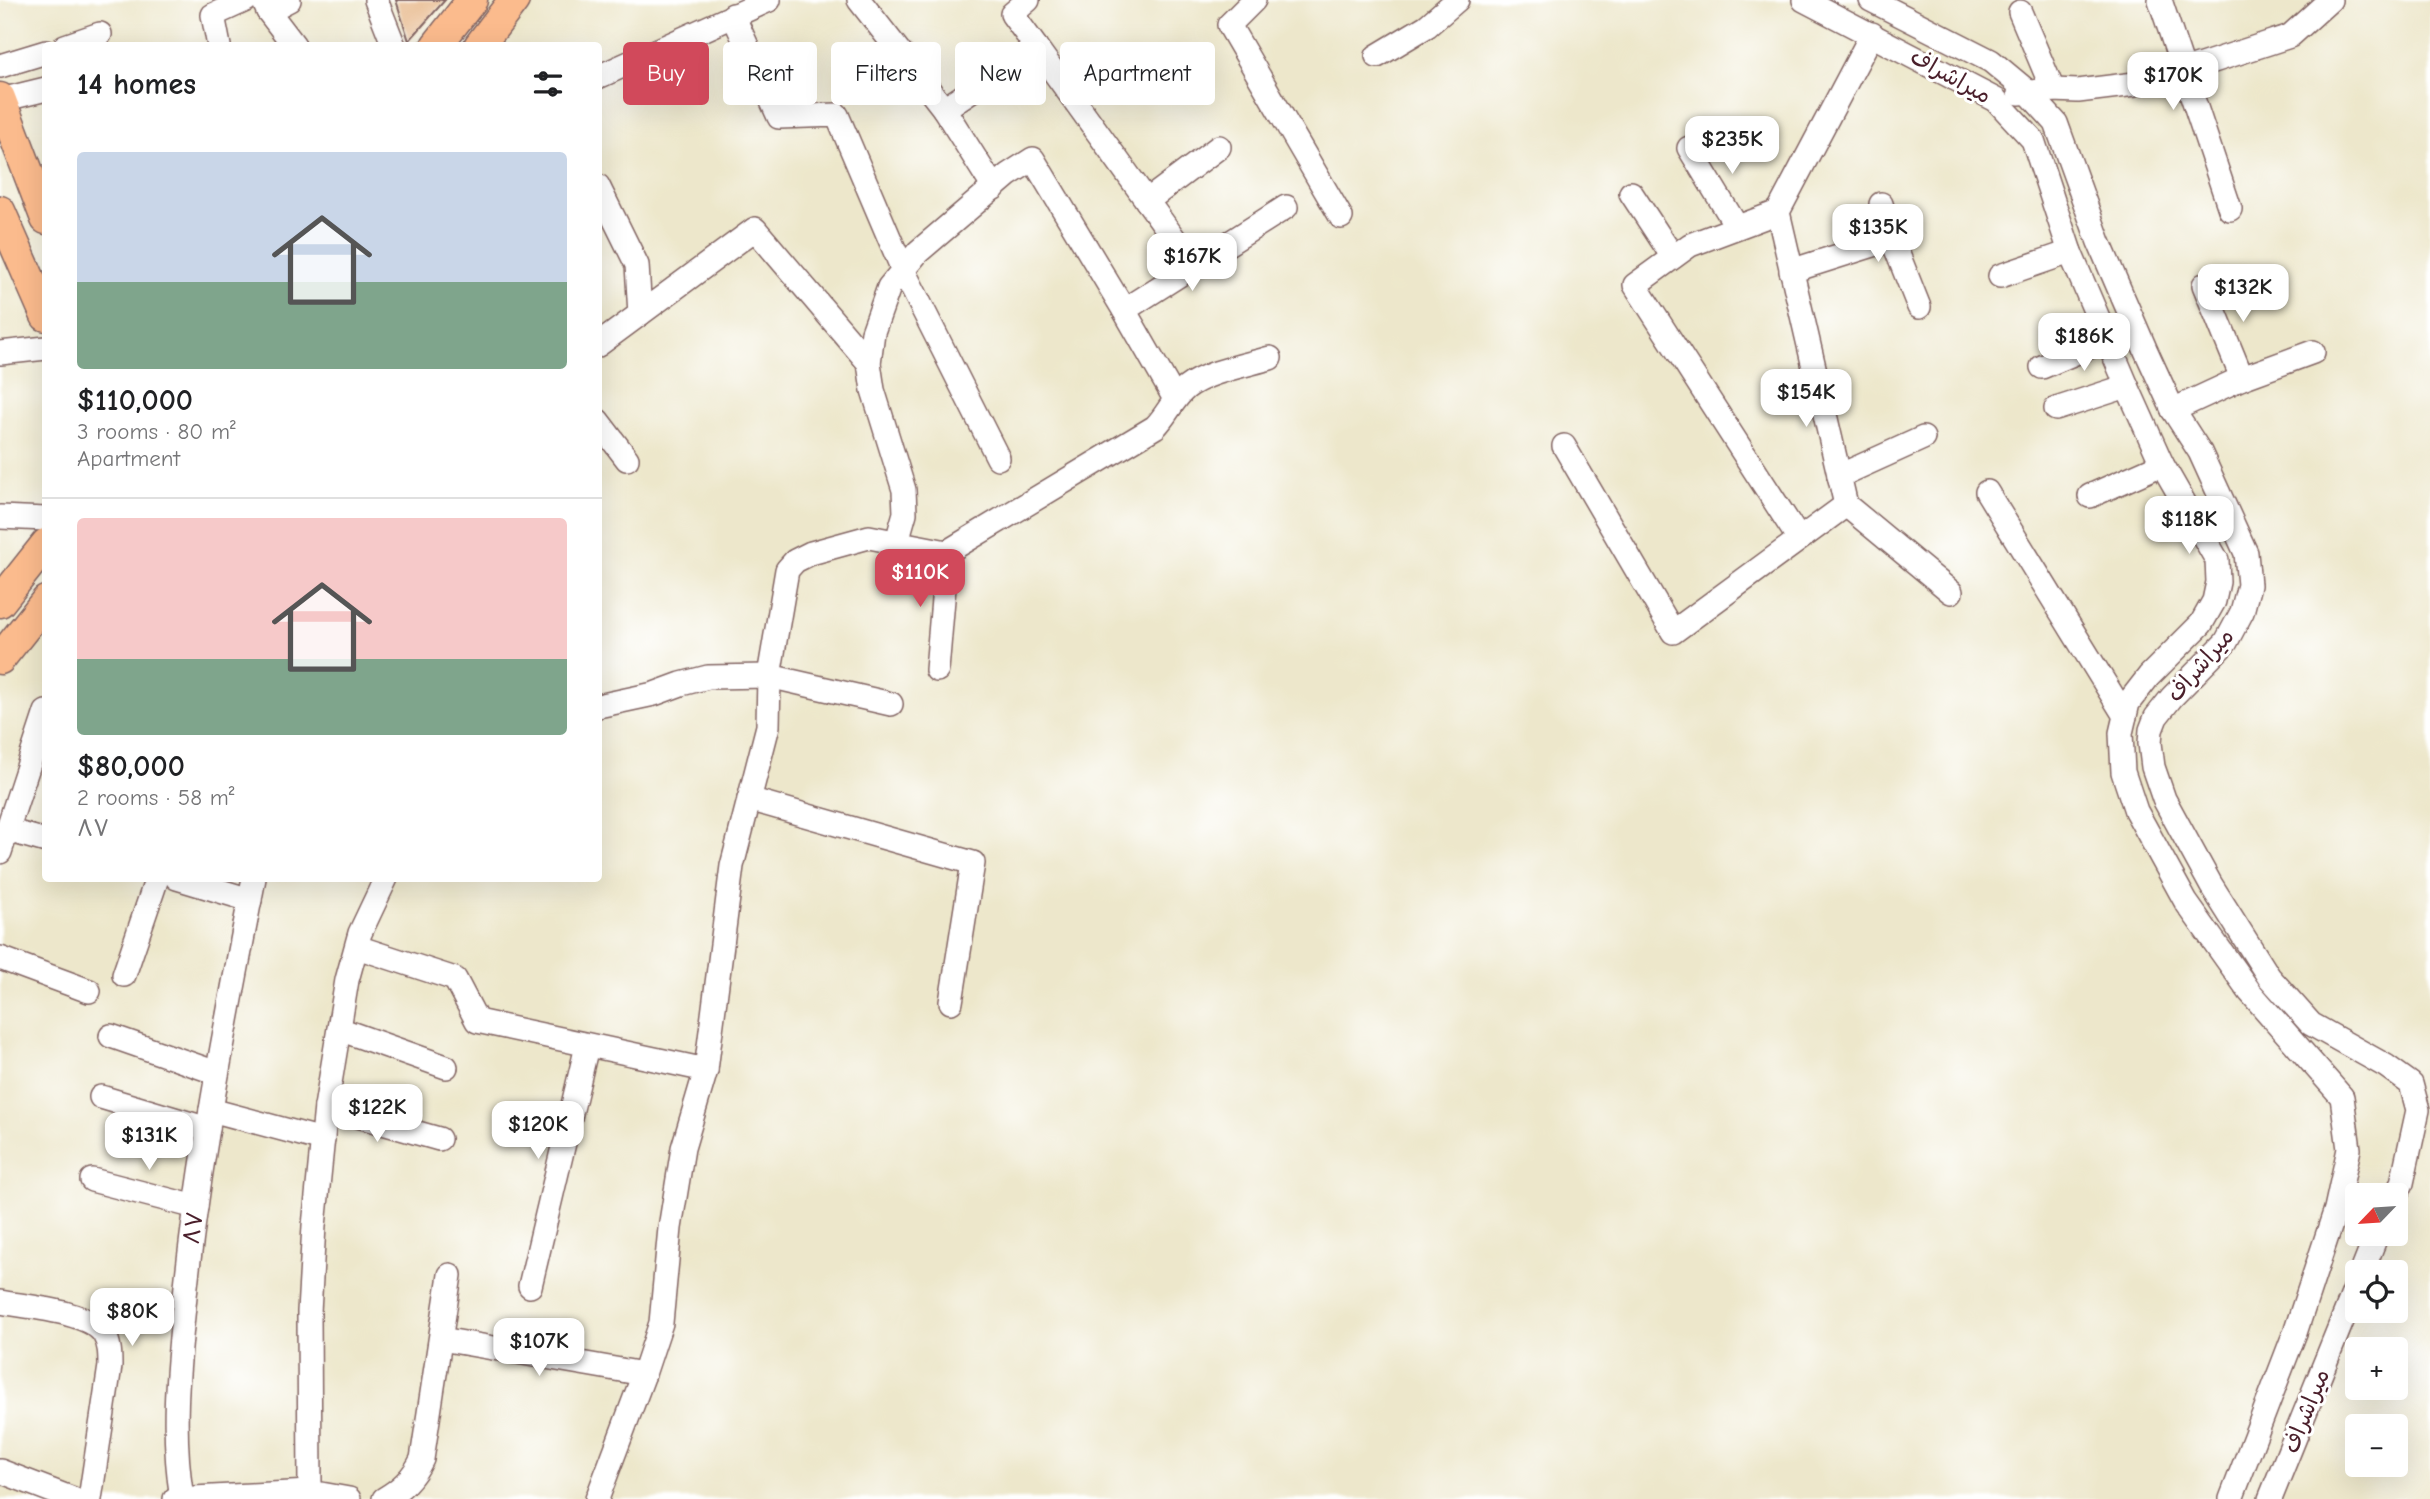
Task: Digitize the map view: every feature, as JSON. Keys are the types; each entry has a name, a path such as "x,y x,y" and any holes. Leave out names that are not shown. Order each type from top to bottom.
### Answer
{"main road":[{"path":"439,42 472,0"},
{"path":"482,42 514,0"},
{"path":"1,99 42,208"},
{"path":"0,211 42,307"},
{"path":"0,602 42,549"},
{"path":"0,659 42,606"}],"street":[{"path":"218,42 213,15 246,0"},
{"path":"289,0 265,5 292,42"},
{"path":"376,0 392,42"},
{"path":"602,75 769,0"},
{"path":"859,0 944,108 994,188"},
{"path":"1028,0 1012,15 1032,42"},
{"path":"1254,0 1229,25 1341,217"},
{"path":"1377,57 1427,26 1457,0"},
{"name":"میراشراف","path":"1804,0 1996,100 2033,140 2070,252 2127,386 2162,464 2217,560 2218,582 2214,601 2201,624 2149,676 2128,703 2121,733 2123,772 2136,811 2186,902 2250,992 2342,1097 2349,1149 2349,1183"},
{"name":"میراشراف","path":"1871,0 1991,61 2027,91 2056,123 2099,242 2146,351 2173,410 2200,452 2246,553 2249,585 2242,612 2226,642 2172,696 2156,717 2150,743 2153,767 2169,810 2211,886 2269,977 2311,1024 2386,1066 2412,1084 2418,1111 2402,1183"},
{"path":"2160,0 2230,209"},
{"path":"1996,100 2027,91 2078,92 2135,84 2183,71 2290,36 2330,0"},
{"path":"2020,12 2053,90"},
{"path":"733,15 779,117 837,116 903,270 998,458"},
{"path":"77,42 100,34"},
{"path":"1872,34 1778,212 1846,505 1951,592"},
{"path":"0,66 42,53"},
{"path":"1046,61 1194,266"},
{"path":"1,99 42,90"},
{"path":"944,108 955,101"},
{"path":"1147,201 1219,147"},
{"path":"1689,148 1737,227"},
{"path":"897,541 905,513 904,490 873,390 869,363 873,332 889,287 918,252 1033,159 1125,310 1175,399"},
{"path":"1631,192 1673,257"},
{"path":"602,194 636,265 640,314"},
{"path":"1881,204 1919,307"},
{"path":"1125,310 1286,207"},
{"path":"1778,212 1690,245 1635,285 1799,539"},
{"path":"602,342 755,229 869,363"},
{"path":"1791,271 1892,239"},
{"path":"2000,276 2070,252"},
{"path":"2204,285 2242,378"},
{"path":"2042,366 2108,339"},
{"path":"0,353 42,348"},
{"path":"2118,362 2146,351"},
{"path":"2173,410 2242,378 2313,352"},
{"path":"597,1499 661,1323 670,1228 683,1148 706,1070 732,866 768,726 769,676 787,570 795,561 811,553 869,537 947,552 1155,427 1165,418 1175,399 1185,388 1198,380 1270,358"},
{"path":"2056,409 2127,386"},
{"path":"602,426 627,459"},
{"path":"1839,476 1923,438"},
{"path":"1564,446 1673,632 1846,505"},
{"path":"2090,496 2162,464"},
{"path":"1987,492 2125,716"},
{"path":"0,517 42,519"},
{"path":"937,670 947,552"},
{"path":"602,705 654,694 708,677 769,676 891,704"},
{"path":"0,852 42,724"},
{"path":"749,799 973,863 951,1002"},
{"path":"7,830 42,840"},
{"path":"124,975 156,882"},
{"path":"204,882 252,889"},
{"path":"310,1492 309,1312 314,1226 326,1107 347,980 360,933 384,882"},
{"name":"۸۷","path":"179,1498 175,1387 196,1206 252,889"},
{"path":"357,947 455,979 477,1021 706,1070"},
{"path":"0,958 89,991"},
{"path":"339,1029 446,1067"},
{"path":"111,1036 218,1073"},
{"path":"530,1286 587,1046"},
{"path":"101,1097 323,1140"},
{"path":"326,1107 439,1139"},
{"path":"92,1180 196,1206"},
{"name":"میراشراف","path":"2231,1499 2296,1330 2336,1209 2345,1197"},
{"path":"384,1499 416,1473 422,1459 450,1275"},
{"path":"0,1301 76,1316 91,1322 103,1332 110,1346 110,1366 90,1499"},
{"name":"میراشراف","path":"2270,1499 2345,1314"},
{"path":"441,1339 644,1374"},
{"path":"0,1471 74,1499"},
{"path":"179,1498 310,1492 349,1499"}],"building":[{"path":"396,0 445,0 409,41"}]}
